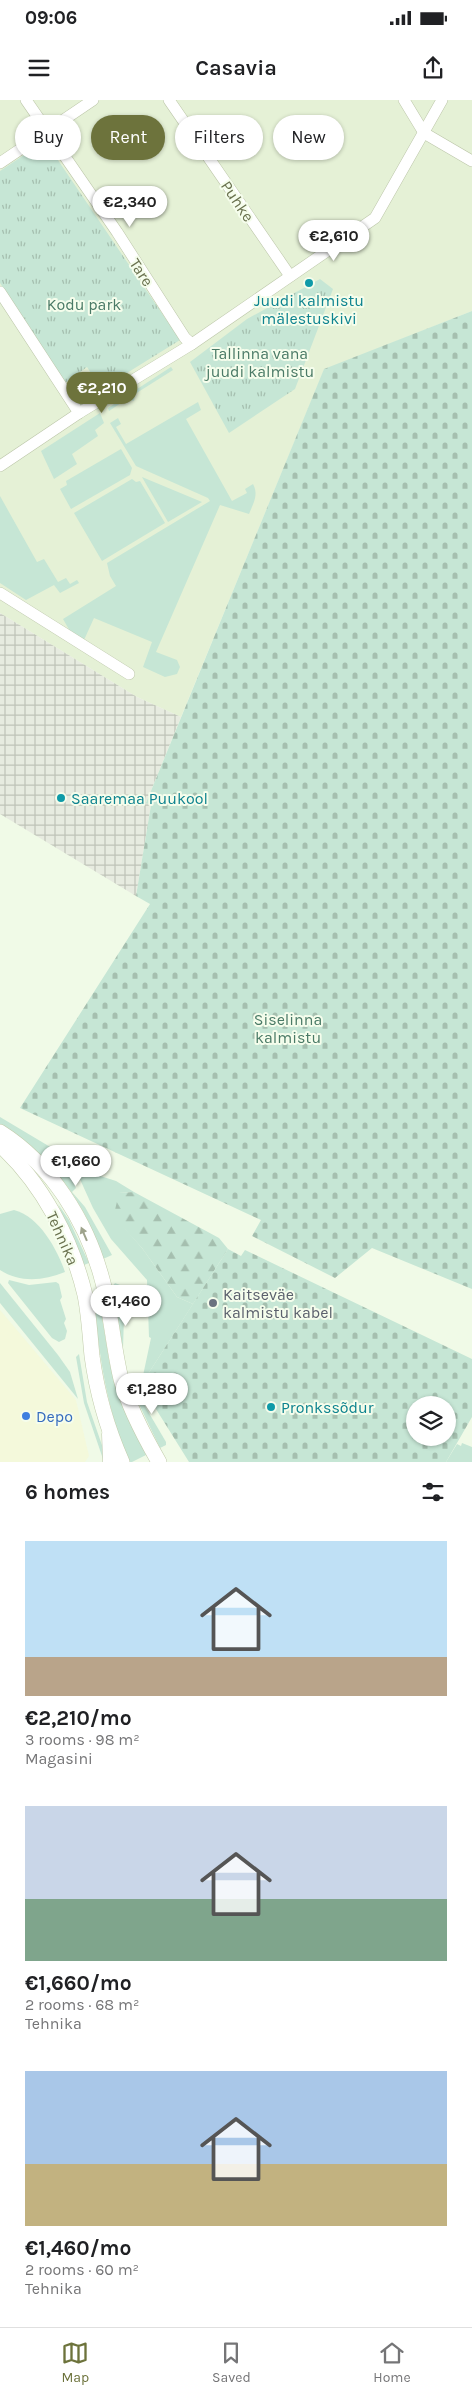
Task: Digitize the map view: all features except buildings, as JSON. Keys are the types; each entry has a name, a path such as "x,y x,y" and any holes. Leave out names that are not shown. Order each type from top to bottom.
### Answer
{"main road":[{"name":"Tehnika","path":"0,1132 37,1162 67,1199 82,1228 102,1279 122,1380 136,1417 159,1462"},
{"name":"Tehnika","path":"0,1145 45,1200 63,1231 78,1271 88,1313 96,1378 109,1431 122,1462"}],"street":[{"name":"Tare","path":"26,100 36,115"},
{"path":"70,115 93,100"},
{"name":"Puhke","path":"168,100 290,276"},
{"path":"404,100 424,133 472,161"},
{"path":"0,466 79,412 192,344 375,218 442,100"},
{"path":"0,163 15,152"},
{"name":"Tare","path":"68,160 117,232 185,338 192,344"},
{"path":"0,292 79,412"},
{"path":"0,593 129,674"},
{"path":"109,1431 110,1462"}],"shaded area":[{"path":"0,100 472,100 472,311 324,370 181,717 137,697 0,613"},
{"path":"0,613 137,697 181,717 146,803 151,805 136,896 0,814"},
{"path":"0,1310 76,1400 89,1456 85,1462 0,1462"}],"green space":[{"name":"Kodu park","path":"16,160 58,160 180,340 106,386 98,384 87,367 65,383 0,283 0,171"},
{"name":"Tallinna vana juudi kalmistu","path":"320,279 333,289 295,389 229,433 190,362 247,319"},
{"name":"Siselinna kalmistu","path":"472,311 472,1289 372,1248 335,1278 252,1236 261,1220 20,1108 150,904 136,896 151,805 146,803 324,369"},
{"path":"171,367 173,370 135,394 134,401 127,399 109,411 108,408"},
{"path":"198,402 201,410 186,419 232,501 247,493 245,489 253,484 255,496 249,514 220,505 156,652 177,660 180,667 177,674 165,677 143,667 152,642 94,618 84,640 71,633 63,619 116,586 110,576 107,563 210,501 208,498 136,466 110,423 118,418 121,424 116,427 126,444"},
{"path":"100,413 104,423 95,430 98,436 72,454 77,464 54,479 41,451"},
{"path":"121,449 132,468 130,475 71,509 60,489 67,485 66,481"},
{"path":"142,477 202,502 168,522"},
{"path":"132,479 136,482 140,481 165,523 102,561 74,513"},
{"path":"0,496 37,562 44,559 58,582 66,578 70,584 77,580 79,583 60,593 54,585 26,600 0,583"},
{"path":"0,1117 57,1151 76,1188 72,1192 85,1207 112,1255 103,1259 94,1233 67,1185 38,1154 0,1126"},
{"path":"74,1166 94,1171 94,1174 116,1181 134,1192 119,1193 121,1224 142,1248 177,1297 193,1304 141,1385 151,1338 149,1337 147,1280 111,1239 93,1208"},
{"path":"134,1192 219,1238 228,1249 193,1304 177,1297 142,1248 121,1225 115,1210 119,1193"},
{"path":"58,1204 69,1220 89,1263 84,1265"},
{"path":"14,1210 23,1213 39,1226 52,1244 65,1272 40,1279 24,1279 0,1270 0,1214"},
{"path":"228,1249 241,1256 245,1250 472,1359 472,1417 456,1445 456,1396 406,1396 406,1446 455,1446 446,1462 189,1462 141,1385"},
{"path":"9,1280 29,1285 56,1282 59,1284 62,1297 60,1300 66,1319 64,1323 67,1331 65,1339 59,1342 52,1338 8,1283"},
{"path":"0,1283 70,1372 78,1399 0,1303"},
{"path":"115,1283 125,1287 123,1348 112,1287"},
{"path":"98,1293 115,1384 146,1455 132,1462 130,1462 115,1423 105,1382 93,1299"},
{"path":"79,1354 87,1402 104,1451 104,1462 84,1403 76,1357"},
{"path":"139,1396 166,1442 166,1445 160,1448 136,1398"},
{"path":"462,1443 472,1447 472,1462 446,1462 457,1444 461,1446"}],"place":[{"name":"Juudi kalmistu mälestuskivi","path":"309,283"},
{"name":"Saaremaa Puukool","path":"61,798"},
{"name":"Kaitseväe kalmistu kabel","path":"213,1303"},
{"name":"Pronkssõdur","path":"271,1407"},
{"name":"Depo","path":"26,1416"}]}
